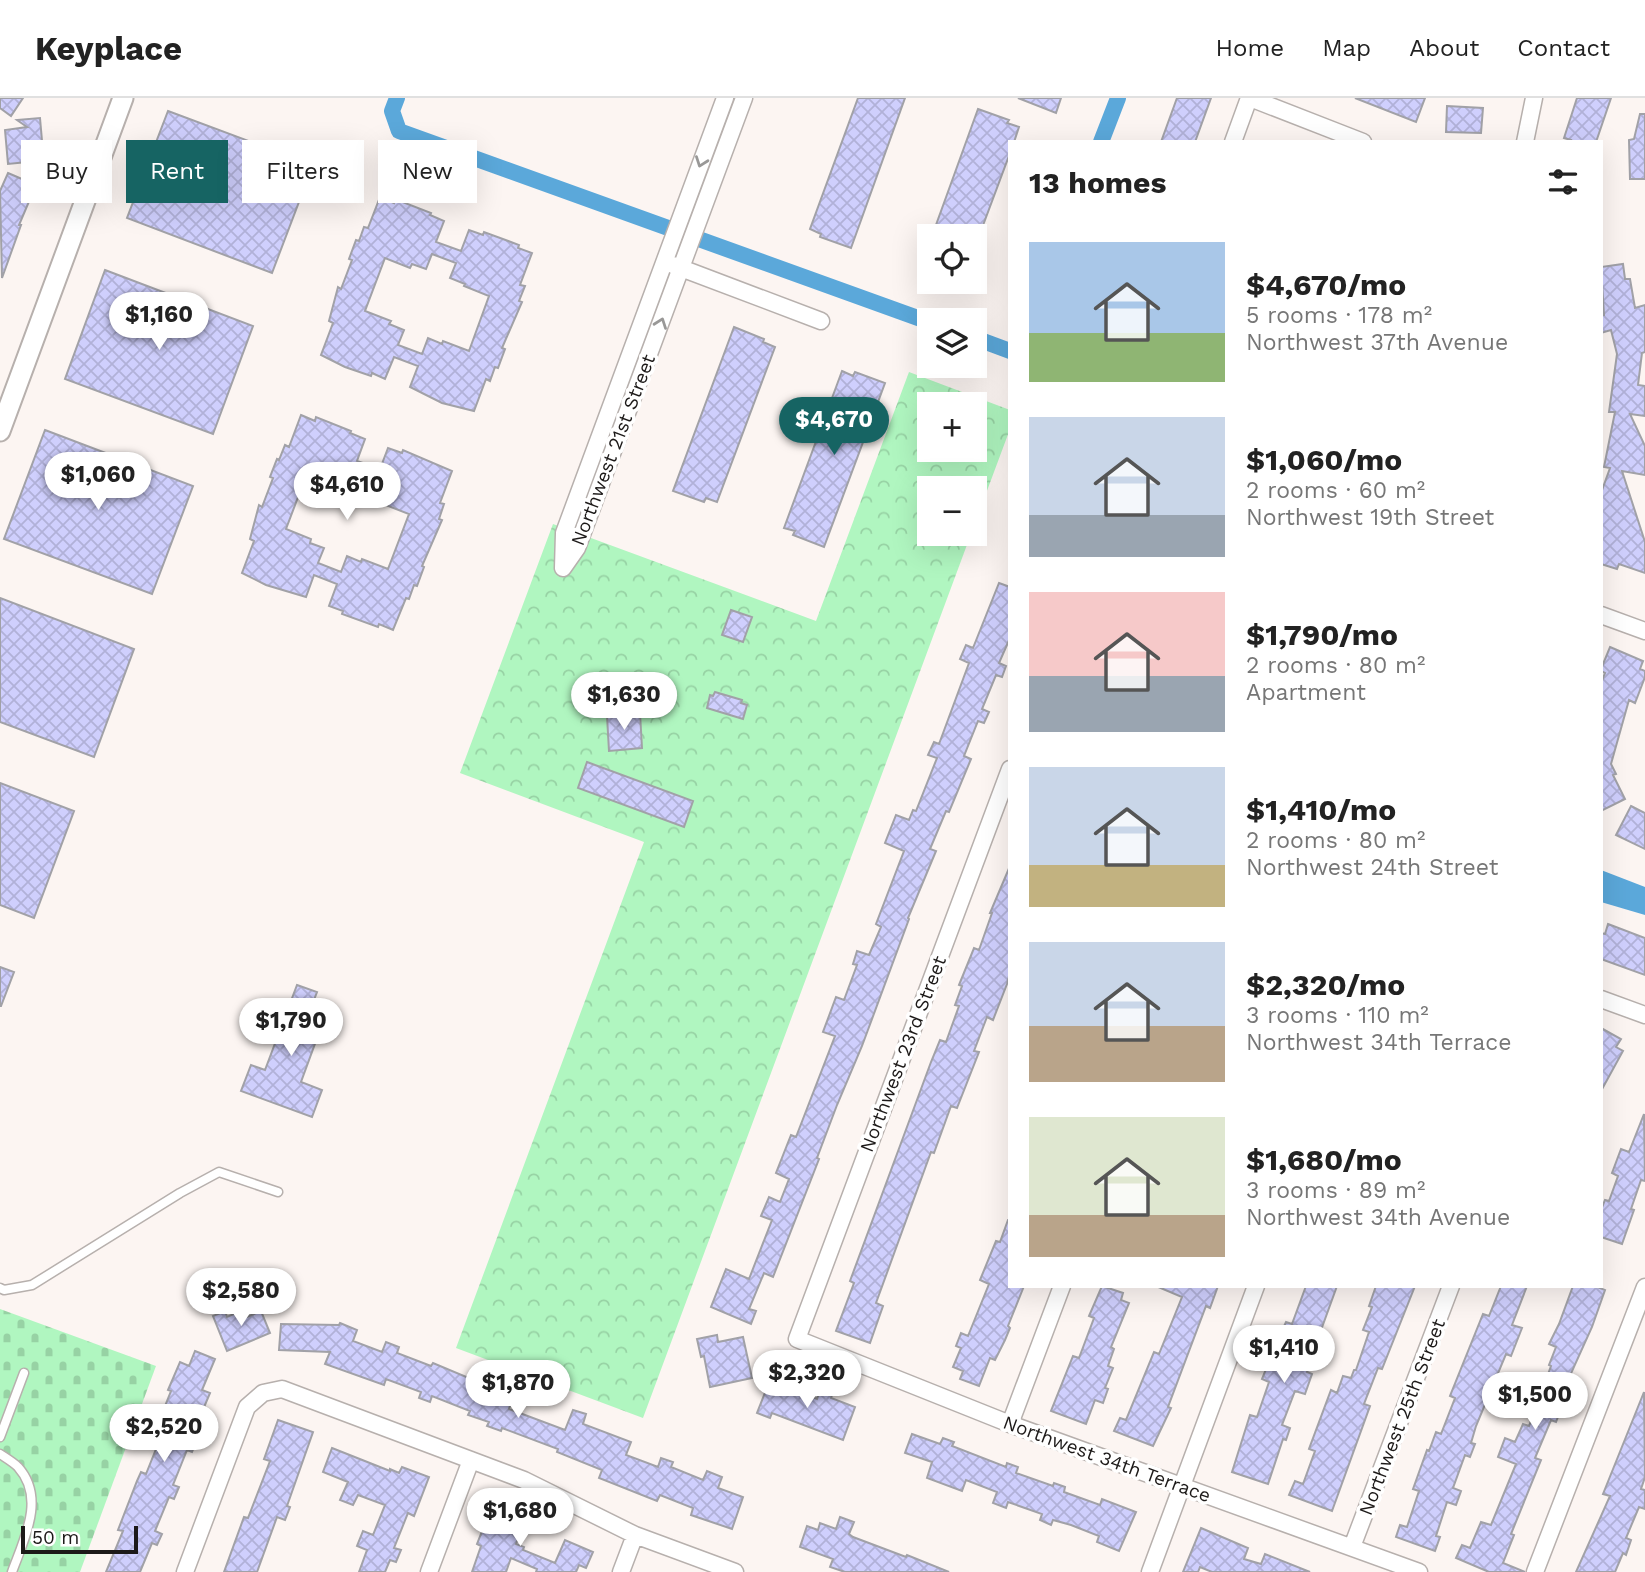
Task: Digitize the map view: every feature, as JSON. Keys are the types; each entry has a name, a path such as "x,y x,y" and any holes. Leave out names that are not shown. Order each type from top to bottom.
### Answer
{"street":[{"path":"0,431 123,98"},
{"name":"Northwest 21st Street","path":"725,98 564,533 563,568 577,548 744,98"},
{"path":"1234,140 1250,98 1358,140"},
{"path":"1525,140 1534,98"},
{"path":"664,262 821,321"},
{"path":"1603,616 1645,631"},
{"name":"Northwest 23rd Street","path":"797,1339 1008,774"},
{"path":"1603,1000 1645,1015"},
{"path":"1535,1572 1645,1287"},
{"path":"1010,1424 1061,1288"},
{"path":"1150,1572 1255,1288"},
{"name":"Northwest 25th Street","path":"1352,1547 1450,1288"},
{"name":"Northwest 34th Terrace","path":"797,1339 1010,1424 1419,1572"},
{"path":"184,1572 247,1407 263,1393 282,1389 524,1480 635,1535 736,1572"},
{"path":"429,1572 471,1460"},
{"path":"621,1572 635,1535"}],"lane":[{"path":"0,1288 4,1290 32,1285 180,1193 219,1172 278,1192"},
{"path":"0,1437 24,1373"},
{"path":"0,1454 18,1466 28,1483 33,1504 29,1526 12,1572"}],"green space":[{"path":"909,372 917,375 917,378 925,378 962,392 917,392 917,462 987,462 987,401 1008,409 1008,434 987,491 987,476 917,476 917,546 967,546 643,1418 456,1348 644,842 460,773 553,524 816,621"},
{"path":"0,1309 156,1366 80,1572 0,1572"}],"water":[{"path":"1603,871 1645,887 1645,915 1603,903"}],"building":[{"path":"0,98 23,98 11,116 0,108"},
{"path":"858,98 905,98 851,248 820,237 821,234 810,229"},
{"path":"1018,98 1061,98 1056,113"},
{"path":"1177,98 1211,98 1196,140 1162,140"},
{"path":"1355,98 1425,98 1416,122"},
{"path":"1577,98 1611,98 1597,140 1564,138"},
{"path":"1447,106 1483,108 1481,133 1446,132"},
{"path":"978,109 1009,120 1007,123 1019,127 1015,140 1008,140 1008,158 983,224 936,224"},
{"path":"168,111 246,140 242,140 242,203 299,203 272,273 127,218 133,203 228,203 228,140 157,140"},
{"path":"1640,114 1645,114 1645,179 1630,179 1629,140 1634,139"},
{"path":"40,118 42,140 21,140 21,163 8,164 5,130 27,127 17,120"},
{"path":"8,173 21,179 21,203 28,203 2,278 0,191"},
{"path":"378,202 405,203 444,221 436,242 461,251 469,230 483,235 484,232 519,245 518,248 532,253 520,285 525,286 519,301 522,302 502,348 505,349 490,381 486,379 474,411 442,403 410,387 418,366 394,357 385,379 345,367 321,355 333,323 329,321 338,287 341,289 356,240 359,241 364,227 368,228","holes":["432,254 456,263 450,278 489,296 469,351 428,338 422,354 398,345 404,330 389,324 391,321 365,311 385,258 410,268 412,264 426,269"]},
{"path":"1623,264 1625,279 1630,279 1635,308 1645,305 1645,352 1642,353 1638,385 1645,386 1645,416 1630,414 1645,446 1645,475 1622,471 1645,542 1645,573 1619,564 1617,569 1603,565 1603,487 1610,468 1604,467 1615,412 1609,412 1617,354 1611,330 1603,332 1603,267"},
{"path":"105,270 253,326 213,434 65,379"},
{"path":"734,327 764,339 763,342 775,347 717,502 706,498 704,502 673,491"},
{"path":"842,371 853,376 855,372 885,383 824,547 793,535 795,531 784,528"},
{"path":"301,415 315,421 316,417 365,439 357,461 380,469 388,448 402,453 403,450 452,471 440,503 444,504 439,519 442,520 422,566 424,567 417,586 414,585 409,599 406,598 393,630 342,614 343,611 329,606 337,584 314,575 306,597 266,585 242,573 254,541 250,539 259,505 262,507 277,459 279,460 285,445 289,447","holes":["352,472 376,481 370,496 409,514 388,569 347,556 341,572 318,563 324,548 310,543 311,539 286,529 306,476 331,486 332,482 346,488"]},
{"path":"45,430 193,486 152,594 4,539"},
{"path":"999,583 1008,586 1008,643 999,663 1006,666 1002,677 996,675 982,709 989,712 984,723 978,721 964,756 971,759 930,849 936,851 908,918 773,1277 764,1273 749,1309 756,1311 751,1324 711,1307 726,1269 749,1279 772,1220 761,1216 769,1197 780,1202 789,1179 776,1173 791,1135 796,1137 835,1036 823,1032 836,997 844,1000 857,965 853,964 857,951 869,955 881,927 876,924 904,851 885,843 896,815 909,820 913,810 916,811 937,758 928,755 934,742 939,744 969,663 960,659 966,645 973,648"},
{"path":"0,598 134,649 94,757 0,722"},
{"path":"731,610 752,617 743,642 722,635"},
{"path":"1610,647 1643,661 1640,669 1645,671 1645,677 1635,703 1629,700 1611,764 1616,774 1613,775 1625,799 1603,810 1605,673 1603,664"},
{"path":"715,692 742,700 741,703 747,705 743,719 707,708 710,695 713,696"},
{"path":"640,713 642,748 609,751 607,716"},
{"path":"587,762 693,801 684,827 578,788"},
{"path":"0,783 74,811 34,918 0,905"},
{"path":"1631,806 1645,813 1645,849 1616,835"},
{"path":"1008,871 1007,984 993,1020 987,1017 974,1051 979,1052 957,1108 951,1106 934,1153 931,1152 876,1303 883,1306 870,1343 836,1331 854,1283 850,1281 931,1062 940,1040 946,1042 959,1006 955,1005 962,986 959,985 974,948 979,950 990,913"},
{"path":"1608,924 1645,938 1645,975 1603,960"},
{"path":"0,967 14,972 1,1006 0,1006"},
{"path":"297,985 317,992 312,1005 327,1011 301,1082 322,1090 312,1117 241,1091 251,1065 265,1070"},
{"path":"1603,1029 1621,1039 1616,1047 1623,1051 1603,1087"},
{"path":"1644,1114 1645,1181 1641,1180 1622,1244 1603,1238 1603,1205 1605,1200 1609,1201 1618,1176 1612,1173 1621,1149 1629,1152"},
{"path":"1008,1220 1008,1288 1023,1288 1005,1340 995,1360 990,1358 979,1386 960,1379 963,1371 953,1367 961,1348 956,1346 961,1333 968,1336 989,1284 980,1280 996,1241 1000,1242"},
{"path":"1101,1288 1123,1293 1121,1300 1129,1303 1111,1347 1114,1349 1108,1366 1113,1368 1105,1388 1108,1389 1103,1403 1095,1400 1086,1424 1051,1411 1073,1356 1079,1358 1094,1318 1089,1316"},
{"path":"1161,1288 1217,1288 1210,1308 1206,1306 1168,1407 1171,1408 1153,1446 1114,1431 1120,1418 1126,1420 1154,1352 1159,1354 1182,1297"},
{"path":"1305,1288 1336,1288 1320,1333 1325,1334 1320,1347 1316,1345 1307,1372 1312,1374 1305,1394 1295,1391 1282,1425 1290,1428 1286,1440 1283,1439 1268,1484 1232,1472 1250,1415 1257,1417 1269,1382 1262,1379 1277,1342 1286,1322 1292,1324"},
{"path":"1375,1288 1414,1288 1382,1369 1378,1368 1364,1404 1370,1406 1332,1511 1289,1495 1295,1481 1303,1484 1315,1451 1309,1449 1331,1390 1337,1393 1343,1376 1351,1378 1356,1370 1369,1332 1363,1330 1372,1307 1369,1306"},
{"path":"1500,1288 1526,1288 1512,1325 1522,1328 1511,1356 1506,1354 1476,1426 1471,1443 1475,1444 1470,1457 1465,1455 1453,1488 1461,1491 1456,1505 1447,1502 1436,1536 1440,1537 1435,1551 1396,1537 1400,1525 1407,1527 1419,1491 1413,1489 1436,1432 1441,1434 1455,1398 1450,1396 1483,1314 1489,1316"},
{"path":"1572,1288 1605,1290 1568,1380 1572,1381 1556,1422 1551,1420 1535,1458 1541,1460 1511,1534 1514,1535 1503,1563 1525,1572 1489,1572 1456,1558 1462,1545 1470,1548 1481,1522 1491,1525 1516,1464 1498,1457 1505,1438 1515,1442 1523,1424 1529,1426 1551,1366 1549,1365 1556,1347 1549,1344"},
{"path":"243,1310 247,1317 261,1311 270,1333 227,1351 213,1316 225,1311 227,1317"},
{"path":"340,1323 357,1330 353,1341 382,1352 386,1342 399,1347 397,1353 431,1366 433,1363 490,1387 492,1382 508,1388 504,1396 512,1399 509,1409 565,1430 573,1410 586,1414 583,1424 631,1442 626,1455 658,1467 661,1458 673,1462 671,1467 703,1480 707,1471 722,1477 718,1488 743,1497 732,1529 691,1515 693,1508 660,1495 657,1501 599,1478 602,1470 557,1452 558,1449 502,1428 501,1431 487,1426 489,1422 468,1415 470,1411 432,1396 430,1402 419,1398 421,1392 386,1379 384,1385 325,1364 330,1352 279,1350 281,1324"},
{"path":"717,1335 718,1342 743,1337 752,1378 710,1387 704,1356 701,1357 697,1339"},
{"path":"195,1351 215,1359 202,1390 210,1393 202,1412 207,1414 192,1452 187,1450 173,1485 179,1487 174,1499 169,1497 155,1531 162,1534 157,1545 152,1543 140,1572 106,1572 123,1531 118,1530 137,1481 141,1472 146,1474 160,1439 153,1436 171,1391 168,1390 180,1362 189,1366"},
{"path":"770,1380 817,1399 820,1391 855,1407 843,1440 772,1413 770,1418 757,1413"},
{"path":"1644,1392 1645,1477 1641,1489 1645,1490 1645,1509 1639,1507 1626,1538 1631,1540 1626,1555 1623,1553 1615,1572 1576,1572 1610,1496 1603,1494"},
{"path":"278,1420 313,1432 287,1506 290,1507 285,1520 277,1517 257,1572 224,1572 244,1517 248,1518 270,1461 264,1459"},
{"path":"912,1434 940,1444 943,1438 954,1442 952,1446 1006,1467 1007,1463 1018,1467 1016,1473 1053,1486 1054,1483 1065,1487 1064,1492 1100,1505 1102,1499 1136,1512 1119,1551 1097,1542 1099,1536 1071,1525 1053,1520 1051,1525 1040,1520 1042,1514 1008,1502 1006,1508 993,1503 997,1492 966,1480 962,1491 927,1478 932,1462 905,1453"},
{"path":"332,1448 390,1471 399,1473 402,1467 429,1477 414,1516 408,1513 394,1548 401,1550 396,1562 390,1560 385,1572 359,1572 367,1550 357,1546 363,1531 373,1535 385,1505 358,1495 353,1505 340,1500 348,1482 323,1472"},
{"path":"492,1506 526,1519 516,1544 524,1547 523,1550 555,1563 565,1540 593,1552 586,1568 579,1565 576,1572 536,1572 537,1569 511,1558 506,1572 472,1572 481,1546 477,1544"},
{"path":"840,1517 854,1522 849,1534 853,1537 949,1572 845,1572 830,1567 833,1559 800,1547 807,1526 818,1530 820,1523 836,1529"},
{"path":"1201,1528 1248,1548 1244,1559 1261,1564 1265,1554 1310,1572 1212,1572 1200,1567 1198,1572 1183,1572"}],"waterway":[{"path":"397,98 392,111 399,131 917,318"},
{"path":"1102,140 1118,98"},
{"path":"987,342 1008,350"}]}
